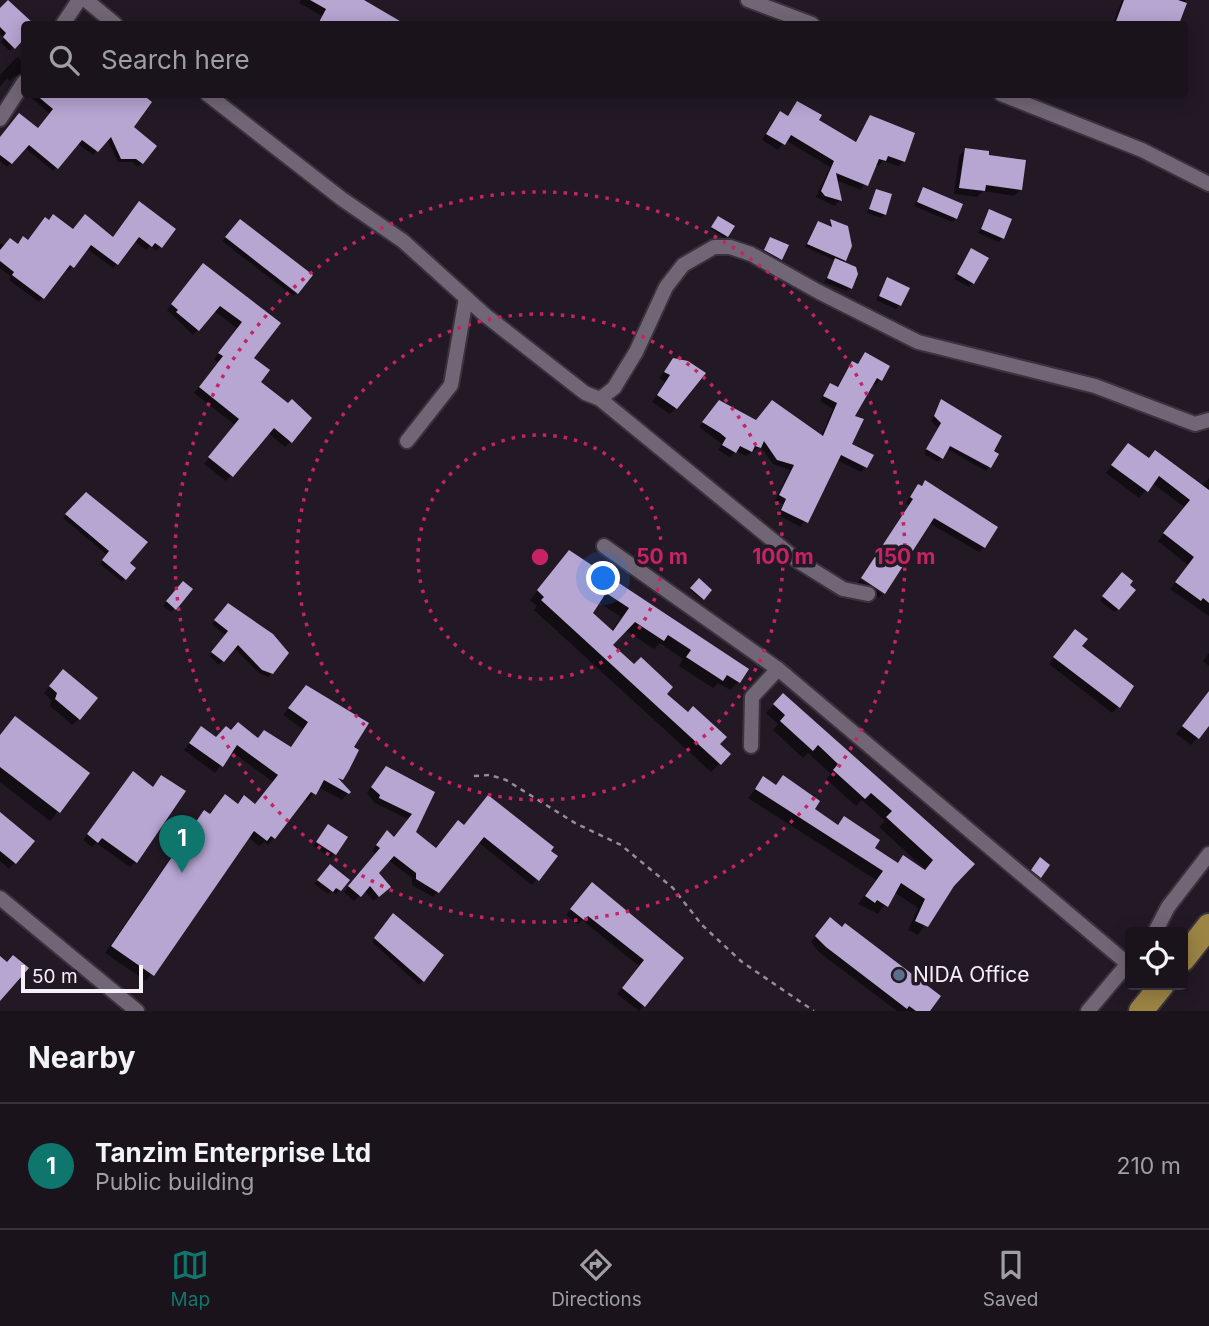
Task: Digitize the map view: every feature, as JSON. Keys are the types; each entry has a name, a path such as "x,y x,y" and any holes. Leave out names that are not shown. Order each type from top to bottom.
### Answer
{"highway":[{"path":"1188,953 1209,926"},
{"path":"1141,1011 1158,990"}],"street":[{"path":"65,21 79,0"},
{"path":"86,0 111,21"},
{"path":"748,0 804,21"},
{"path":"0,119 21,87"},
{"path":"211,98 342,199 403,241 466,298 585,393 600,399 798,561 843,589 868,594"},
{"path":"1011,98 1142,150 1209,184"},
{"path":"600,399 614,388 636,352 666,286 683,265 713,247 730,247 751,254 918,342 1095,386 1195,424 1209,420"},
{"path":"407,441 451,385 466,298"},
{"path":"604,546 778,668 1125,959"},
{"path":"751,746 752,697 778,668"},
{"path":"1158,927 1168,907 1209,854"},
{"path":"0,898 137,1011"},
{"path":"1088,1011 1125,967"}],"path":[{"path":"474,776 490,775 506,780 575,823 621,845 673,888 702,925 742,962 814,1011"}],"building":[{"path":"8,0 31,21 21,21 21,42 15,49 3,37 6,33 0,27 0,8"},
{"path":"310,0 364,0 400,21 320,21 326,9"},
{"path":"1124,0 1178,0 1187,3 1180,21 1116,21"},
{"path":"40,98 147,98 152,102 134,127 157,146 143,164 136,159 121,159 111,137 98,152 82,140 58,169 29,145 12,164 0,155 0,137 19,113 38,128 53,109"},
{"path":"797,101 822,115 819,120 856,142 870,115 915,133 905,162 888,156 886,161 879,159 868,186 836,173 842,201 825,196 821,191 834,161 791,135 785,145 766,134 780,111 788,116"},
{"path":"965,148 989,151 989,155 1026,160 1022,190 986,185 985,191 959,188"},
{"path":"923,187 963,204 957,219 917,202"},
{"path":"876,189 892,194 886,215 869,209"},
{"path":"139,201 176,229 162,248 155,243 152,247 139,237 118,265 91,245 74,268 70,265 44,299 12,275 14,272 0,261 0,250 10,238 18,244 23,236 28,240 45,217 49,220 53,214 73,229 85,214 113,237"},
{"path":"989,209 1012,219 1004,239 981,229"},
{"path":"718,216 735,226 728,237 711,227"},
{"path":"240,219 313,275 298,294 225,237"},
{"path":"830,219 848,226 852,246 846,261 807,244 818,221 832,227"},
{"path":"770,237 789,245 782,260 764,250"},
{"path":"971,248 989,258 974,284 957,274"},
{"path":"835,258 856,267 858,274 852,289 827,278"},
{"path":"203,263 281,323 254,358 270,370 261,382 288,403 292,399 312,418 292,443 274,428 233,477 208,457 239,419 199,387 223,356 218,353 242,322 220,306 199,331 176,312 178,310 171,304"},
{"path":"887,277 910,288 901,306 879,296"},
{"path":"865,352 890,366 882,381 877,378 855,416 864,419 852,444 874,455 867,468 841,455 808,523 781,510 786,499 779,495 794,465 777,460 764,441 761,448 755,446 752,452 740,446 736,453 722,445 726,438 702,422 719,400 756,420 772,400 823,436 837,403 823,396 830,383 838,387 852,361 858,364"},
{"path":"673,358 688,361 706,373 677,409 657,395 670,375 664,372"},
{"path":"941,399 1002,436 994,451 999,454 991,468 950,446 943,459 926,449 941,423 934,416"},
{"path":"1128,443 1149,458 1155,450 1209,490 1209,603 1203,598 1201,601 1175,582 1194,557 1163,533 1190,500 1159,476 1148,492 1111,465"},
{"path":"925,480 998,527 985,548 934,518 885,594 861,578 913,499 910,497 918,484 922,486"},
{"path":"86,492 148,542 130,563 136,568 126,580 102,560 109,551 65,514"},
{"path":"569,550 749,669 740,683 727,675 723,681 686,657 691,650 668,635 664,641 635,622 613,645 634,664 641,657 673,687 667,694 688,712 693,706 727,737 720,744 731,754 721,765 541,600 544,597 537,590","holes":["606,593 629,608 613,631 593,613"]},
{"path":"1122,572 1133,581 1130,585 1136,590 1119,610 1102,596"},
{"path":"699,578 712,590 704,600 690,588"},
{"path":"183,581 193,589 176,610 166,601"},
{"path":"228,603 273,634 289,653 273,674 262,670 238,645 224,662 211,652 228,631 214,620"},
{"path":"1075,629 1088,639 1082,646 1134,686 1120,708 1053,657"},
{"path":"63,669 98,698 80,720 55,699 57,693 49,686"},
{"path":"306,685 369,723 354,747 359,750 349,770 343,780 338,778 351,792 349,794 324,780 316,795 311,792 275,839 271,836 267,841 254,831 154,976 111,946 204,810 210,814 225,794 238,804 244,795 255,804 278,775 237,745 223,767 189,743 201,726 216,737 226,726 231,730 238,722 258,738 264,730 291,747 308,722 288,708"},
{"path":"1209,691 1209,726 1199,739 1182,726"},
{"path":"783,693 975,864 954,886 928,927 915,921 925,899 901,883 888,907 877,900 875,903 865,896 883,871 755,789 763,776 776,785 783,775 820,801 815,809 838,825 844,816 880,840 875,848 898,863 903,855 925,870 933,860 886,817 892,811 871,793 865,799 833,770 838,764 818,745 813,751 780,721 785,715 773,704"},
{"path":"15,716 90,773 60,813 0,767 0,735"},
{"path":"386,766 435,792 416,832 436,848 458,820 464,825 488,795 554,847 551,851 558,856 539,881 484,837 439,893 416,879 416,873 394,856 379,873 391,887 379,897 370,886 361,897 348,886 380,848 376,845 387,830 394,837 412,814 379,798 380,795 371,787"},
{"path":"133,771 153,787 161,775 186,791 137,863 102,838 98,843 87,834"},
{"path":"0,812 35,841 16,864 0,851"},
{"path":"328,824 348,837 336,855 316,842"},
{"path":"1040,857 1050,865 1041,878 1031,870"},
{"path":"330,864 350,880 341,891 336,888 333,892 317,880"},
{"path":"592,882 684,958 645,1007 622,988 644,960 588,916 584,920 570,909"},
{"path":"393,913 444,955 424,982 374,938"},
{"path":"830,917 842,927 845,923 941,996 930,1011 916,1011 909,1006 907,1009 826,947 815,936"},
{"path":"13,955 29,968 0,1001 0,956 7,962"}],"place":[{"name":"Tanzim Enterprise Ltd","path":"182,873"},
{"name":"NIDA Office","path":"899,975"}]}
